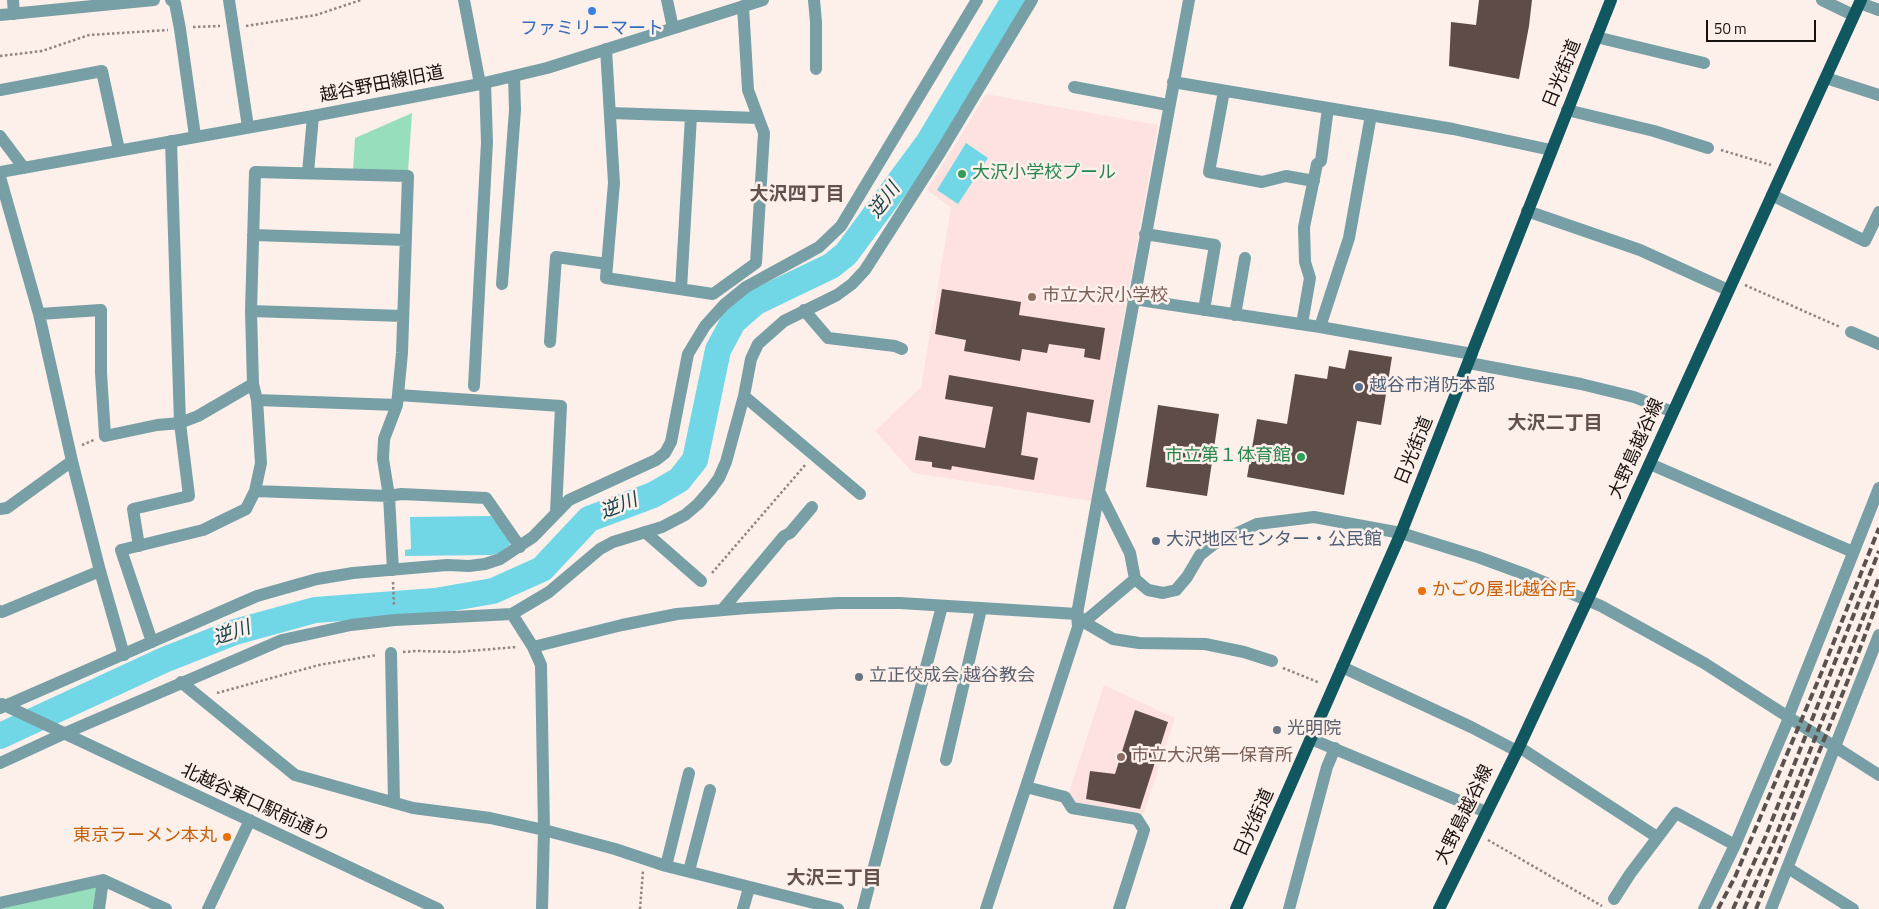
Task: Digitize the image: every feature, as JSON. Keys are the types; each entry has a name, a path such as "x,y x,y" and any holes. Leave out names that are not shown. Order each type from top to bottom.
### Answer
{"main road":[{"name":"日光街道","path":"1236,909 1401,533 1611,0"},
{"name":"大野島越谷線","path":"1439,909 1518,749 1860,2"}],"street":[{"path":"13,0 14,14"},
{"path":"0,15 64,4 154,0"},
{"path":"171,0 175,3 180,28 194,136"},
{"path":"229,0 248,127"},
{"path":"464,0 482,84 487,142 474,386"},
{"path":"667,0 674,28"},
{"name":"越谷野田線旧道","path":"0,172 482,84 547,68 674,28 726,6 743,6 764,0"},
{"path":"814,0 816,69"},
{"path":"5,707 257,596 317,579 353,573 393,575 485,564 500,559 534,537 568,500 656,460 665,453 671,442 688,354 705,326 724,305 746,287 818,247 841,226 977,0"},
{"path":"0,764 59,732 282,640 351,625 395,620 512,614 549,592 600,549 612,542 662,527 685,515 711,489 719,478 726,462 744,396 751,359 758,344 784,321 837,295 852,284 865,270 941,151 1032,0"},
{"path":"986,909 1081,618 1099,491 1188,0"},
{"path":"1822,0 1854,15"},
{"path":"1860,2 1879,10"},
{"path":"606,49 614,183 606,278 714,294 756,262 764,133 748,90 743,6"},
{"path":"1596,37 1704,63"},
{"path":"0,90 102,71 119,150"},
{"path":"502,284 515,110 514,76"},
{"path":"1826,78 1879,95"},
{"path":"1173,82 1453,129 1551,150"},
{"path":"1074,87 1168,104"},
{"path":"1224,91 1209,172 1262,182 1286,176 1314,181"},
{"path":"1302,324 1310,278 1305,262 1304,227 1317,164 1321,161 1328,108"},
{"path":"1567,110 1654,131 1708,148"},
{"path":"610,113 758,118"},
{"path":"1320,327 1349,238 1371,115"},
{"path":"308,174 313,116"},
{"path":"681,289 691,116"},
{"path":"0,136 24,168"},
{"path":"139,546 132,509 189,496 180,423 171,140"},
{"path":"152,642 121,550 202,530 246,509 255,491 261,463 253,384 251,311 255,172 408,176 403,316 397,400 384,440 383,459 389,496 393,575"},
{"path":"0,177 39,314 72,461 124,655"},
{"path":"1772,196 1865,241 1879,212"},
{"path":"1527,211 1640,250 1731,285"},
{"path":"1145,234 1214,245 1204,310"},
{"path":"253,235 406,240"},
{"path":"550,342 556,258 607,264"},
{"path":"1235,315 1245,258"},
{"path":"1133,299 1320,327 1470,358 1634,397 1673,412"},
{"path":"39,314 101,310 101,372 105,436 157,425 180,423 198,416 253,384"},
{"path":"804,310 828,338 902,348"},
{"path":"251,311 403,316"},
{"path":"1851,332 1879,344"},
{"path":"744,396 860,494"},
{"path":"256,400 397,400 561,406 556,512"},
{"path":"0,509 7,508 72,461"},
{"path":"1650,464 1853,552"},
{"path":"1704,909 1736,845 1789,717 1879,488"},
{"path":"255,491 486,498 520,547"},
{"path":"1099,491 1130,553 1135,579 1148,590 1163,593 1176,590 1187,577 1200,555 1214,544 1257,524 1314,517 1401,533 1478,557 1587,600 1704,663 1879,775"},
{"path":"722,610 784,536 790,533 812,507"},
{"path":"645,532 704,579"},
{"path":"0,611 2,612 100,571"},
{"path":"1081,618 1135,579"},
{"path":"533,647 671,615 838,603 900,603 1081,618 1113,639 1139,642 1205,644 1244,652 1272,661"},
{"path":"862,909 942,606"},
{"path":"946,760 981,609"},
{"path":"512,614 533,647 541,665 544,830 542,909"},
{"path":"1771,909 1835,746 1874,661 1879,635"},
{"path":"391,653 394,802"},
{"path":"1342,667 1518,749 1657,837"},
{"path":"181,682 295,775 413,808 490,818 544,830 615,849 666,866 838,909"},
{"name":"北越谷東口駅前通り","path":"5,707 438,909"},
{"path":"1311,739 1486,812"},
{"path":"1289,909 1327,767 1335,748"},
{"path":"666,866 689,773"},
{"path":"1026,787 1065,797 1072,808 1137,819 1144,830 1119,909"},
{"path":"689,871 710,790"},
{"path":"1611,904 1630,874 1676,813 1736,845"},
{"path":"208,909 250,820"},
{"path":"1788,868 1853,909"},
{"path":"0,903 103,880 166,909"},
{"path":"99,909 103,880"},
{"path":"743,909 749,888"}],"path":[{"path":"0,56 42,51 89,35 180,28 246,26 316,15 361,0"},
{"path":"1708,148 1785,169"},
{"path":"1731,285 1851,332"},
{"path":"704,579 814,455"},
{"path":"393,575 394,606"},
{"path":"202,698 319,665 391,653 417,651 456,652 521,646 533,647"},
{"path":"1272,661 1272,664 1333,688"},
{"path":"1476,833 1611,904"},
{"path":"640,909 644,860"}],"shaded area":[{"name":"市立大沢小学校","path":"986,94 1158,125 1091,501 913,473 875,431 921,387 951,208 927,190"},
{"name":"市立大沢第一保育所","path":"1104,685 1175,718 1142,818 1074,807 1068,795"}],"green space":[{"path":"412,113 408,172 353,170 355,138"},
{"path":"97,886 94,909 0,909"}],"water":[{"name":"大沢小学校プール","path":"966,143 988,158 958,204 937,190"},
{"path":"491,516 509,539 510,545 499,553 491,555 405,556 405,550 411,549 410,517"}],"building":[{"path":"1479,0 1532,0 1519,79 1449,66 1451,22 1476,25"},
{"path":"942,289 1021,302 1019,315 1105,328 1100,360 1084,357 1085,349 1049,344 1047,353 1022,349 1020,361 964,351 966,340 935,334"},
{"path":"1349,350 1392,357 1381,425 1357,421 1344,495 1247,477 1257,419 1287,424 1295,374 1327,379 1329,366 1345,369"},
{"path":"949,375 1094,400 1090,423 1027,412 1021,455 1038,458 1034,480 952,466 951,470 932,467 932,462 915,460 919,436 985,448 993,407 945,399"},
{"path":"1158,405 1219,414 1207,496 1146,487"},
{"path":"1135,710 1168,722 1140,809 1086,799 1090,771 1115,774"}],"waterway":[{"name":"逆川","path":"0,736 164,660 235,632 315,610 435,601 493,591 542,569 589,519 653,495 679,480 695,460 718,350 733,322 756,302 831,266 846,254 928,143 1014,0"}],"railway":[{"path":"1718,909 1735,877 1823,669 1879,528"},
{"path":"1733,909 1765,838 1879,551"},
{"path":"1744,909 1774,841 1879,578"},
{"path":"1756,909 1879,598"}],"place":[{"name":"ファミリーマート","path":"592,11"},
{"name":"大沢小学校プール","path":"962,174"},
{"name":"市立大沢小学校","path":"1032,297"},
{"name":"越谷市消防本部","path":"1359,387"},
{"name":"市立第１体育館","path":"1301,457"},
{"name":"大沢地区センター・公民館","path":"1156,541"},
{"name":"かごの屋北越谷店","path":"1422,591"},
{"name":"立正佼成会 越谷教会","path":"859,677"},
{"name":"光明院","path":"1277,730"},
{"name":"市立大沢第一保育所","path":"1121,757"},
{"name":"東京ラーメン本丸","path":"227,837"}],"district":[{"name":"大沢四丁目","path":"797,195"},
{"name":"大沢二丁目","path":"1555,424"},
{"name":"大沢三丁目","path":"834,879"}]}
